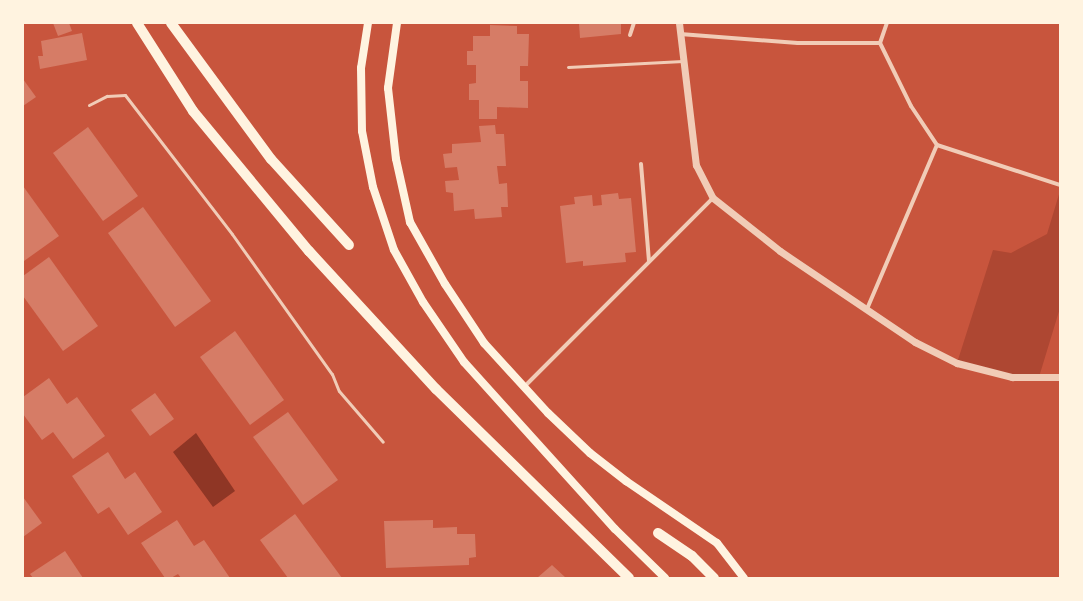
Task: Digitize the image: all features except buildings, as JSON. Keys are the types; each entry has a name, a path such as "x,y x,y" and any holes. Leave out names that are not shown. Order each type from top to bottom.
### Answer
{"main road":[{"path":"137,23 193,111 310,251 436,389 629,578"},
{"path":"171,23 271,159 349,245"},
{"path":"368,23 361,68 362,131 373,187 394,250 422,302 464,362 615,529 666,578"},
{"path":"397,23 388,88 396,159 410,222 445,284 484,343 524,387 590,453 717,543 744,578"},
{"path":"658,533 692,556 714,578"}],"street":[{"path":"630,35 634,23"},
{"path":"679,23 696,165 713,198 780,251 914,342 957,363 1012,377 1060,376"},
{"path":"887,23 880,43 911,106 937,145 1060,185"},
{"path":"680,34 798,43 880,43"},
{"path":"867,309 937,145"},
{"path":"641,164 649,261"},
{"path":"524,387 713,198"}],"lane":[{"path":"568,67 683,61"},
{"path":"89,105 107,96 125,95 232,234 332,374 339,391 383,442"}],"shaded area":[{"path":"1060,191 1060,308 1039,377 1012,377 957,363 993,250 1011,253 1047,234"},
{"path":"196,433 235,491 213,507 173,452"}]}
